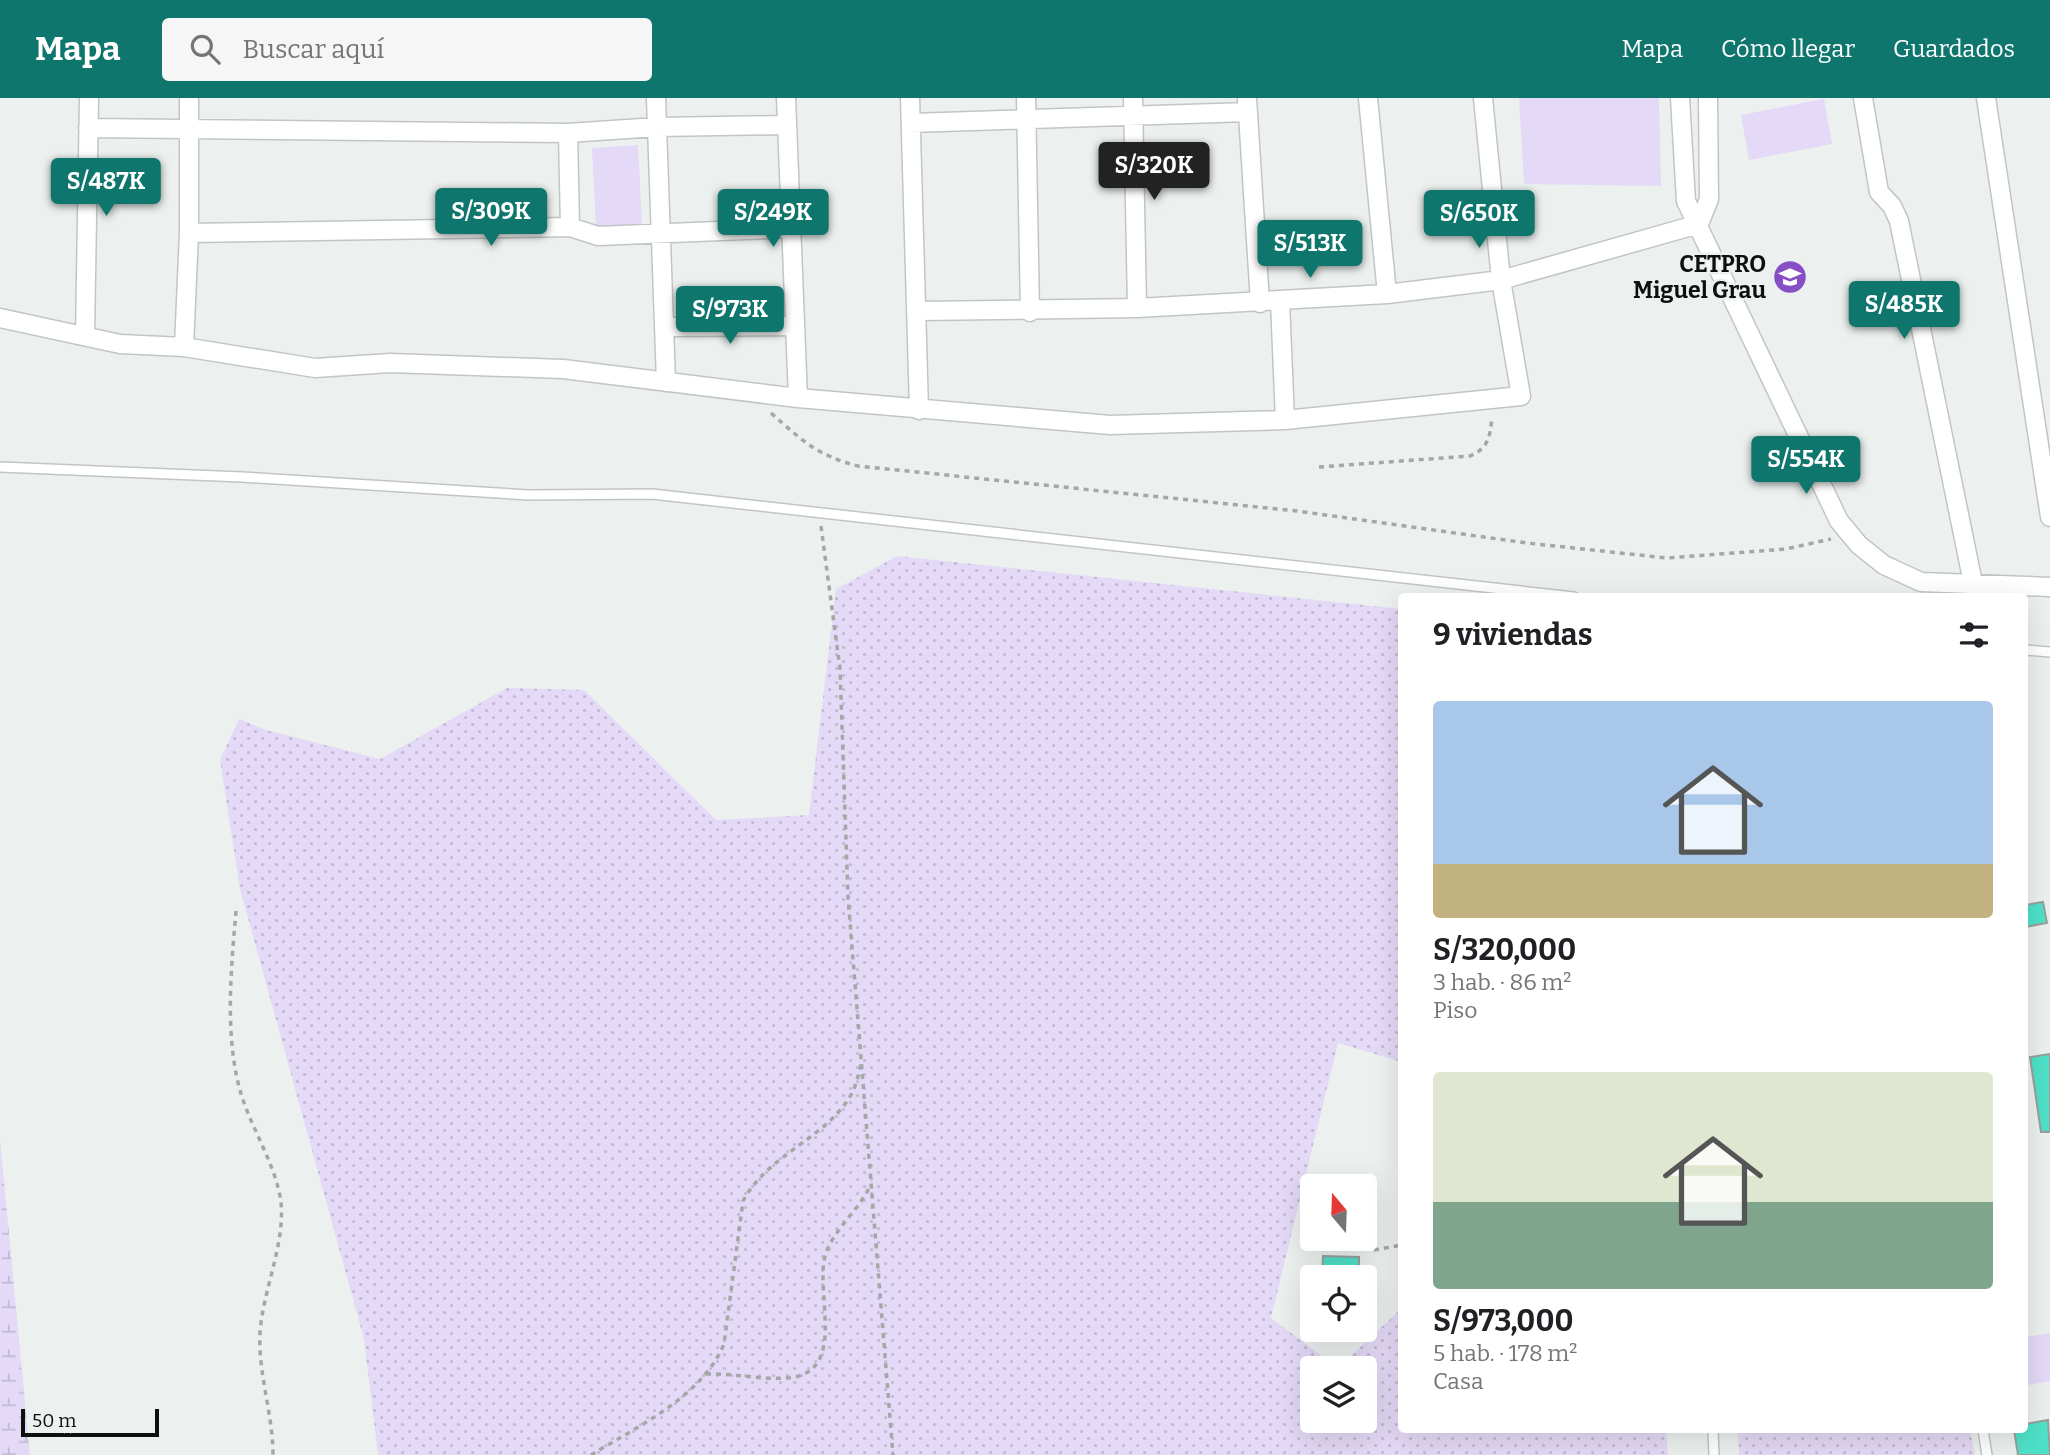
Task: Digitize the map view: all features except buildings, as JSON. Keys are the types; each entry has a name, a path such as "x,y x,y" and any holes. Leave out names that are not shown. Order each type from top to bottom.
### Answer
{"street":[{"path":"85,336 89,98"},
{"path":"184,347 189,233 190,98"},
{"path":"656,98 666,382"},
{"path":"786,98 798,398"},
{"path":"910,98 919,311 919,410"},
{"path":"1026,98 1030,312"},
{"path":"1133,98 1137,308"},
{"path":"1368,98 1387,294"},
{"path":"0,318 120,344 184,347 315,368 390,362 563,369 798,398 1110,425 1284,420 1521,396 1501,280 1483,98"},
{"path":"1680,98 1686,201 1839,521 1850,535 1884,565 1921,582 2050,587"},
{"path":"1699,224 1709,199 1708,98"},
{"path":"1863,98 1879,192 1892,206 1899,221 1973,583"},
{"path":"1986,98 2050,517"},
{"path":"911,123 1134,117 1247,105 1260,303"},
{"path":"88,128 568,133 657,127 787,125"},
{"path":"568,133 570,227"},
{"path":"919,311 1030,312 1260,303 1387,294 1501,280 1699,224"},
{"path":"189,233 570,227 598,236 791,228"},
{"path":"1280,301 1284,420"},
{"path":"665,327 795,326"}],"lane":[{"path":"0,467 242,477 529,495 652,494 1538,593"},
{"path":"2028,650 2050,652"},
{"path":"1713,1433 1714,1455"},
{"path":"1983,1433 1987,1455"}],"path":[{"path":"749,392 813,450 827,458 858,466 1297,511 1527,543 1668,558 1786,549 1850,535"},
{"path":"1319,467 1470,456 1482,451 1490,438 1494,399"},
{"path":"825,513 820,530 839,657 848,897 863,1056 893,1455"},
{"path":"236,911 232,954 235,1061 242,1096 281,1201 280,1231 265,1295 260,1333 274,1455"},
{"path":"592,1455 659,1412 717,1362 724,1344 743,1201 754,1181 769,1166 838,1111 852,1094 863,1056"},
{"path":"706,1374 730,1373 784,1379 802,1377 815,1365 825,1337 823,1270 826,1253 872,1183"},
{"path":"1377,1249 1398,1246"}],"green space":[{"path":"1519,98 1659,98 1661,186 1524,184"},
{"path":"1824,99 1832,144 1749,160 1741,115"},
{"path":"638,145 642,225 596,228 592,148"},
{"path":"897,556 1398,609 1398,1061 1338,1043 1306,1174 1300,1174 1300,1199 1271,1318 1322,1356 1300,1356 1300,1433 1377,1433 1377,1356 1351,1356 1366,1342 1377,1342 1377,1331 1398,1312 1398,1433 1666,1433 1668,1455 378,1455 364,1339 240,889 220,760 239,719 266,730 380,759 507,688 584,690 716,820 809,815 836,589"},
{"path":"0,1139 30,1455 0,1455"},
{"path":"2050,1333 2050,1381 2028,1385 2028,1337"},
{"path":"1738,1433 1971,1433 1975,1455 1739,1455"}],"place":[{"name":"CETPRO Miguel Grau","path":"1790,277"}]}
